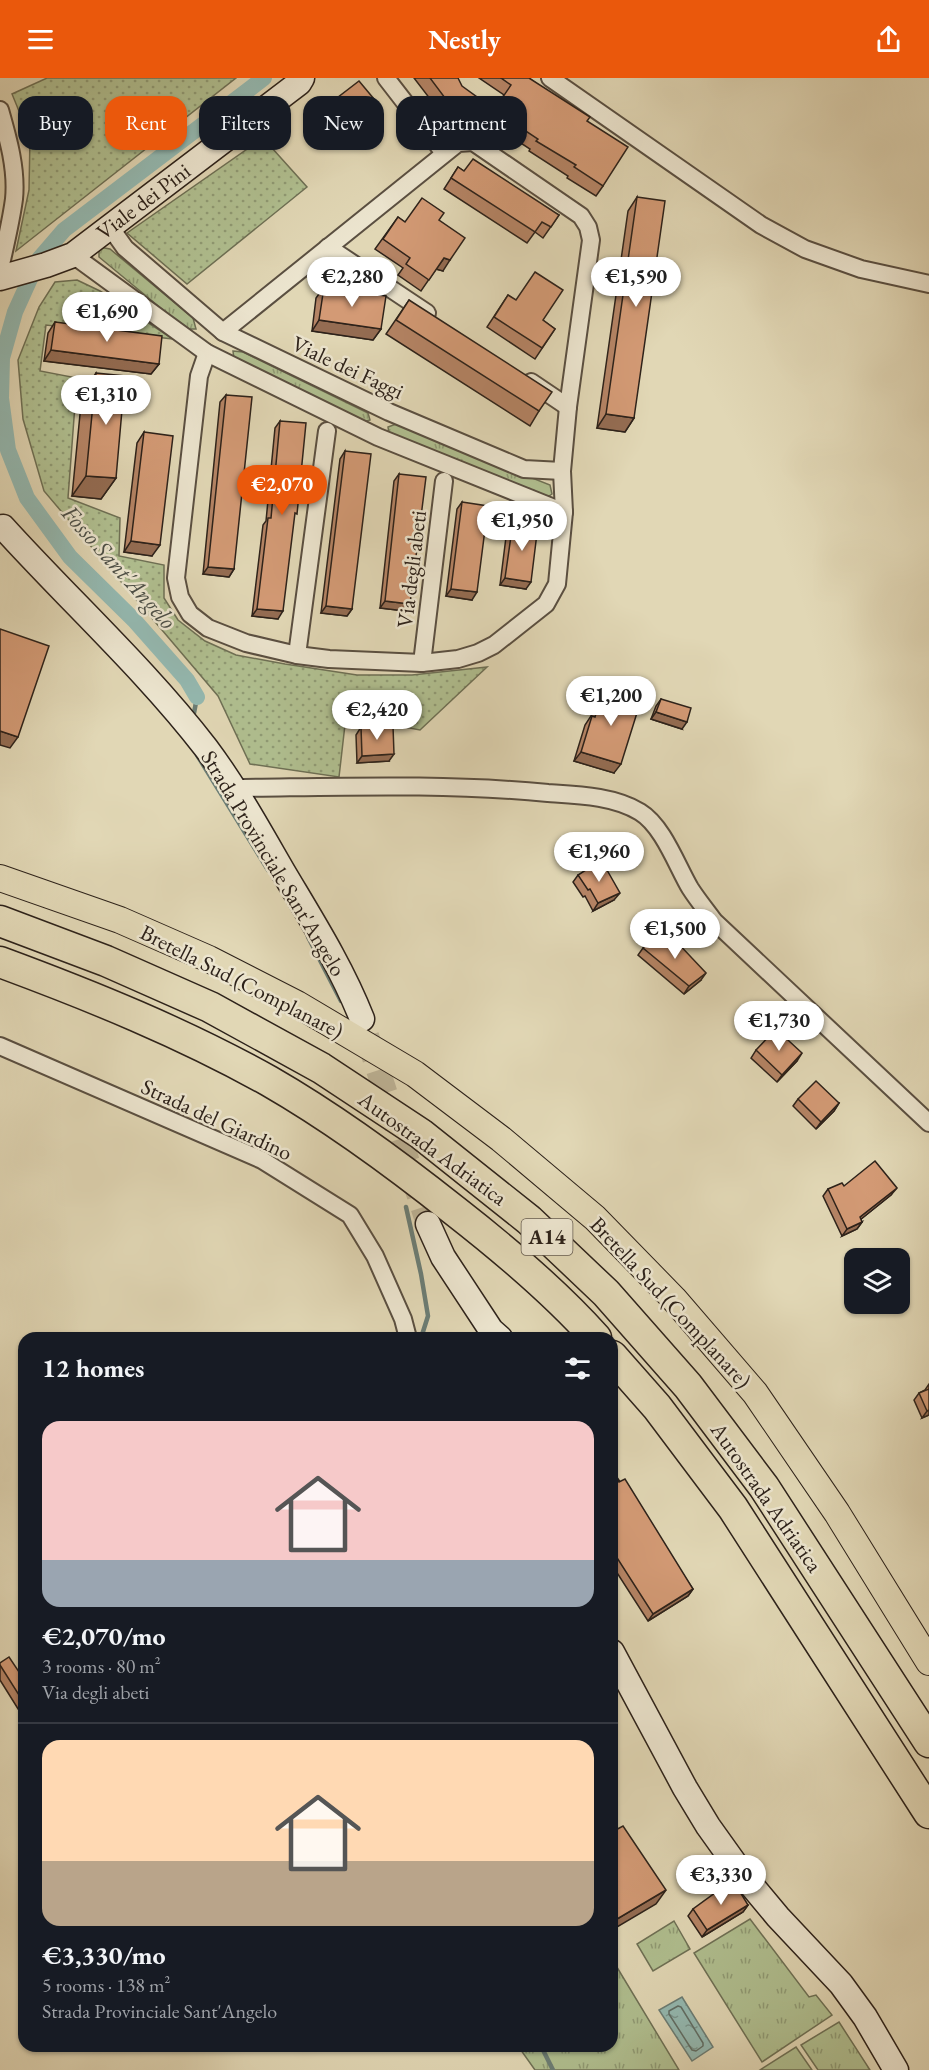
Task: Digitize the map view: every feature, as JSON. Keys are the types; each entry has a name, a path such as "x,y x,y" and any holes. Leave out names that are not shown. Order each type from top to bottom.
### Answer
{"highway":[{"name":"Autostrada Adriatica","path":"0,921 106,961 210,1007 321,1068 421,1134 529,1220 606,1293 688,1386 764,1487 929,1742"},
{"name":"Autostrada Adriatica","path":"0,962 93,996 193,1041 270,1082 393,1162 502,1248 577,1316 591,1332"},
{"name":"Autostrada Adriatica","path":"618,1363 657,1407 732,1508 929,1813"}],"main road":[{"name":"Viale dei Pini","path":"0,278 73,255 302,78"},
{"name":"Strada Provinciale Sant'Angelo","path":"1,530 29,555 206,748 234,788 333,956 362,1019"},
{"name":"Bretella Sud (Complanare)","path":"0,878 120,920 209,959 297,1004 415,1074 501,1139 595,1218 674,1299 755,1394 837,1513 929,1662"},
{"path":"428,1224 443,1257 492,1332"},
{"path":"618,1663 708,1826 743,1875 778,1917 841,1984 865,2017 896,2070"}],"street":[{"path":"386,78 444,153"},
{"path":"550,78 761,225 805,249 861,269 929,284"},
{"path":"0,110 8,136 13,168 14,197 0,269"},
{"path":"473,142 581,216 588,227 591,240 568,407 562,471 564,512 557,584 546,604 494,645 478,653 458,659 422,663 370,662 297,655 246,643 208,628 190,614 180,597 176,578 199,376 207,353 219,352 225,343 223,332 458,143 473,142"},
{"name":"Viale dei Faggi","path":"110,227 125,248 223,332 389,412 524,469 562,471"},
{"path":"328,247 438,321"},
{"path":"73,255 207,353 378,437 564,512"},
{"path":"520,375 568,407"},
{"path":"297,655 327,431"},
{"name":"Via degli abeti","path":"422,663 444,481"},
{"path":"234,788 424,786 495,788 580,796 619,803 642,813 658,830 691,890 714,921 929,1123"},
{"name":"Strada del Giardino","path":"0,1046 262,1160 350,1215 375,1256 403,1319 406,1332"}],"green space":[{"path":"47,78 236,78 213,96 199,96 199,107 187,117 187,96 105,96 105,150 144,150 16,251 29,190 30,150 93,150 93,96 18,96 18,109 12,94"},
{"path":"246,150 274,150 307,187 187,284 127,233"},
{"path":"99,247 110,249 193,318 196,329 186,329 99,257"},
{"path":"77,280 100,291 173,339 46,325 40,371 77,378 68,498 120,518 119,556 164,565 164,598 178,620 205,641 236,655 357,675 412,675 487,667 420,730 346,716 339,777 250,764 218,696 44,491 23,419 18,360 39,307 55,282"},
{"path":"233,351 243,352 368,413 370,420 360,423 234,359"},
{"path":"396,424 550,485 552,494 546,498 389,434 388,427"},
{"path":"750,1919 809,1997 816,1995 832,2015 762,2062 694,1953"},
{"path":"674,1921 690,1949 653,1971 637,1944"},
{"path":"618,1969 679,2070 535,2070 522,2052 618,2052"},
{"path":"839,2022 870,2070 818,2070 801,2045"},
{"path":"796,2047 812,2070 760,2070"}],"water":[{"path":"682,1997 713,2047 692,2061 659,2010"}],"building":[{"path":"430,78 458,78 462,86 476,96 444,96"},
{"path":"501,78 529,78 590,117 587,121 628,147 603,186 574,167 576,165 536,141 538,139 527,132 527,96 504,96 511,85"},
{"path":"359,81 372,96 340,96"},
{"path":"473,159 559,215 551,227 542,222 535,232 451,178 458,167 464,171"},
{"path":"637,197 665,201 634,418 606,414"},
{"path":"422,198 444,213 439,220 465,238 450,260 444,258 429,280 406,264 410,258 383,239 398,217 405,222"},
{"path":"535,272 563,290 543,320 555,329 542,348 494,317 508,295 516,300"},
{"path":"324,287 386,296 381,329 319,320"},
{"path":"409,300 552,392 539,411 396,320"},
{"path":"55,322 162,336 159,364 51,350"},
{"path":"96,373 125,376 116,478 86,476"},
{"path":"226,395 252,397 234,569 208,567"},
{"path":"280,421 306,423 297,514 295,513 283,611 257,609 268,518 271,518"},
{"path":"144,432 173,436 160,545 131,541"},
{"path":"345,451 371,454 352,609 326,606"},
{"path":"399,474 426,477 410,604 385,601"},
{"path":"462,502 488,506 477,592 451,589"},
{"path":"513,522 538,525 531,582 505,578"},
{"path":"0,629 49,646 18,737 0,731"},
{"path":"603,689 641,700 621,764 581,752"},
{"path":"661,699 691,708 687,722 656,712"},
{"path":"393,726 394,754 362,756 361,727"},
{"path":"603,863 620,893 598,903 578,875 592,866 593,868"},
{"path":"657,935 669,947 675,940 706,973 689,986 643,948"},
{"path":"776,1029 802,1053 782,1075 756,1050"},
{"path":"816,1081 839,1103 821,1122 798,1099"},
{"path":"875,1161 897,1188 860,1217 862,1222 847,1229 828,1189 842,1183 844,1186"},
{"path":"929,1389 929,1410 927,1411 919,1393"},
{"path":"625,1479 693,1589 653,1614 618,1559 618,1480 619,1482"},
{"path":"9,1657 18,1670 18,1694 0,1665"},
{"path":"623,1826 666,1890 618,1918 618,1829"},
{"path":"734,1882 748,1905 707,1930 693,1909"}],"waterway":[{"name":"Fosso Sant'Angelo","path":"197,697 187,680 134,620 70,557 27,498 8,450 1,398 2,358 15,312 39,259 64,230 264,78"},
{"path":"194,713 197,697"},
{"path":"197,755 268,870"},
{"path":"308,937 341,1001"},
{"path":"406,1207 428,1316 423,1332"},
{"path":"544,2052 553,2070"}],"tunnel":[{"path":"367,1036 428,1224"}]}
